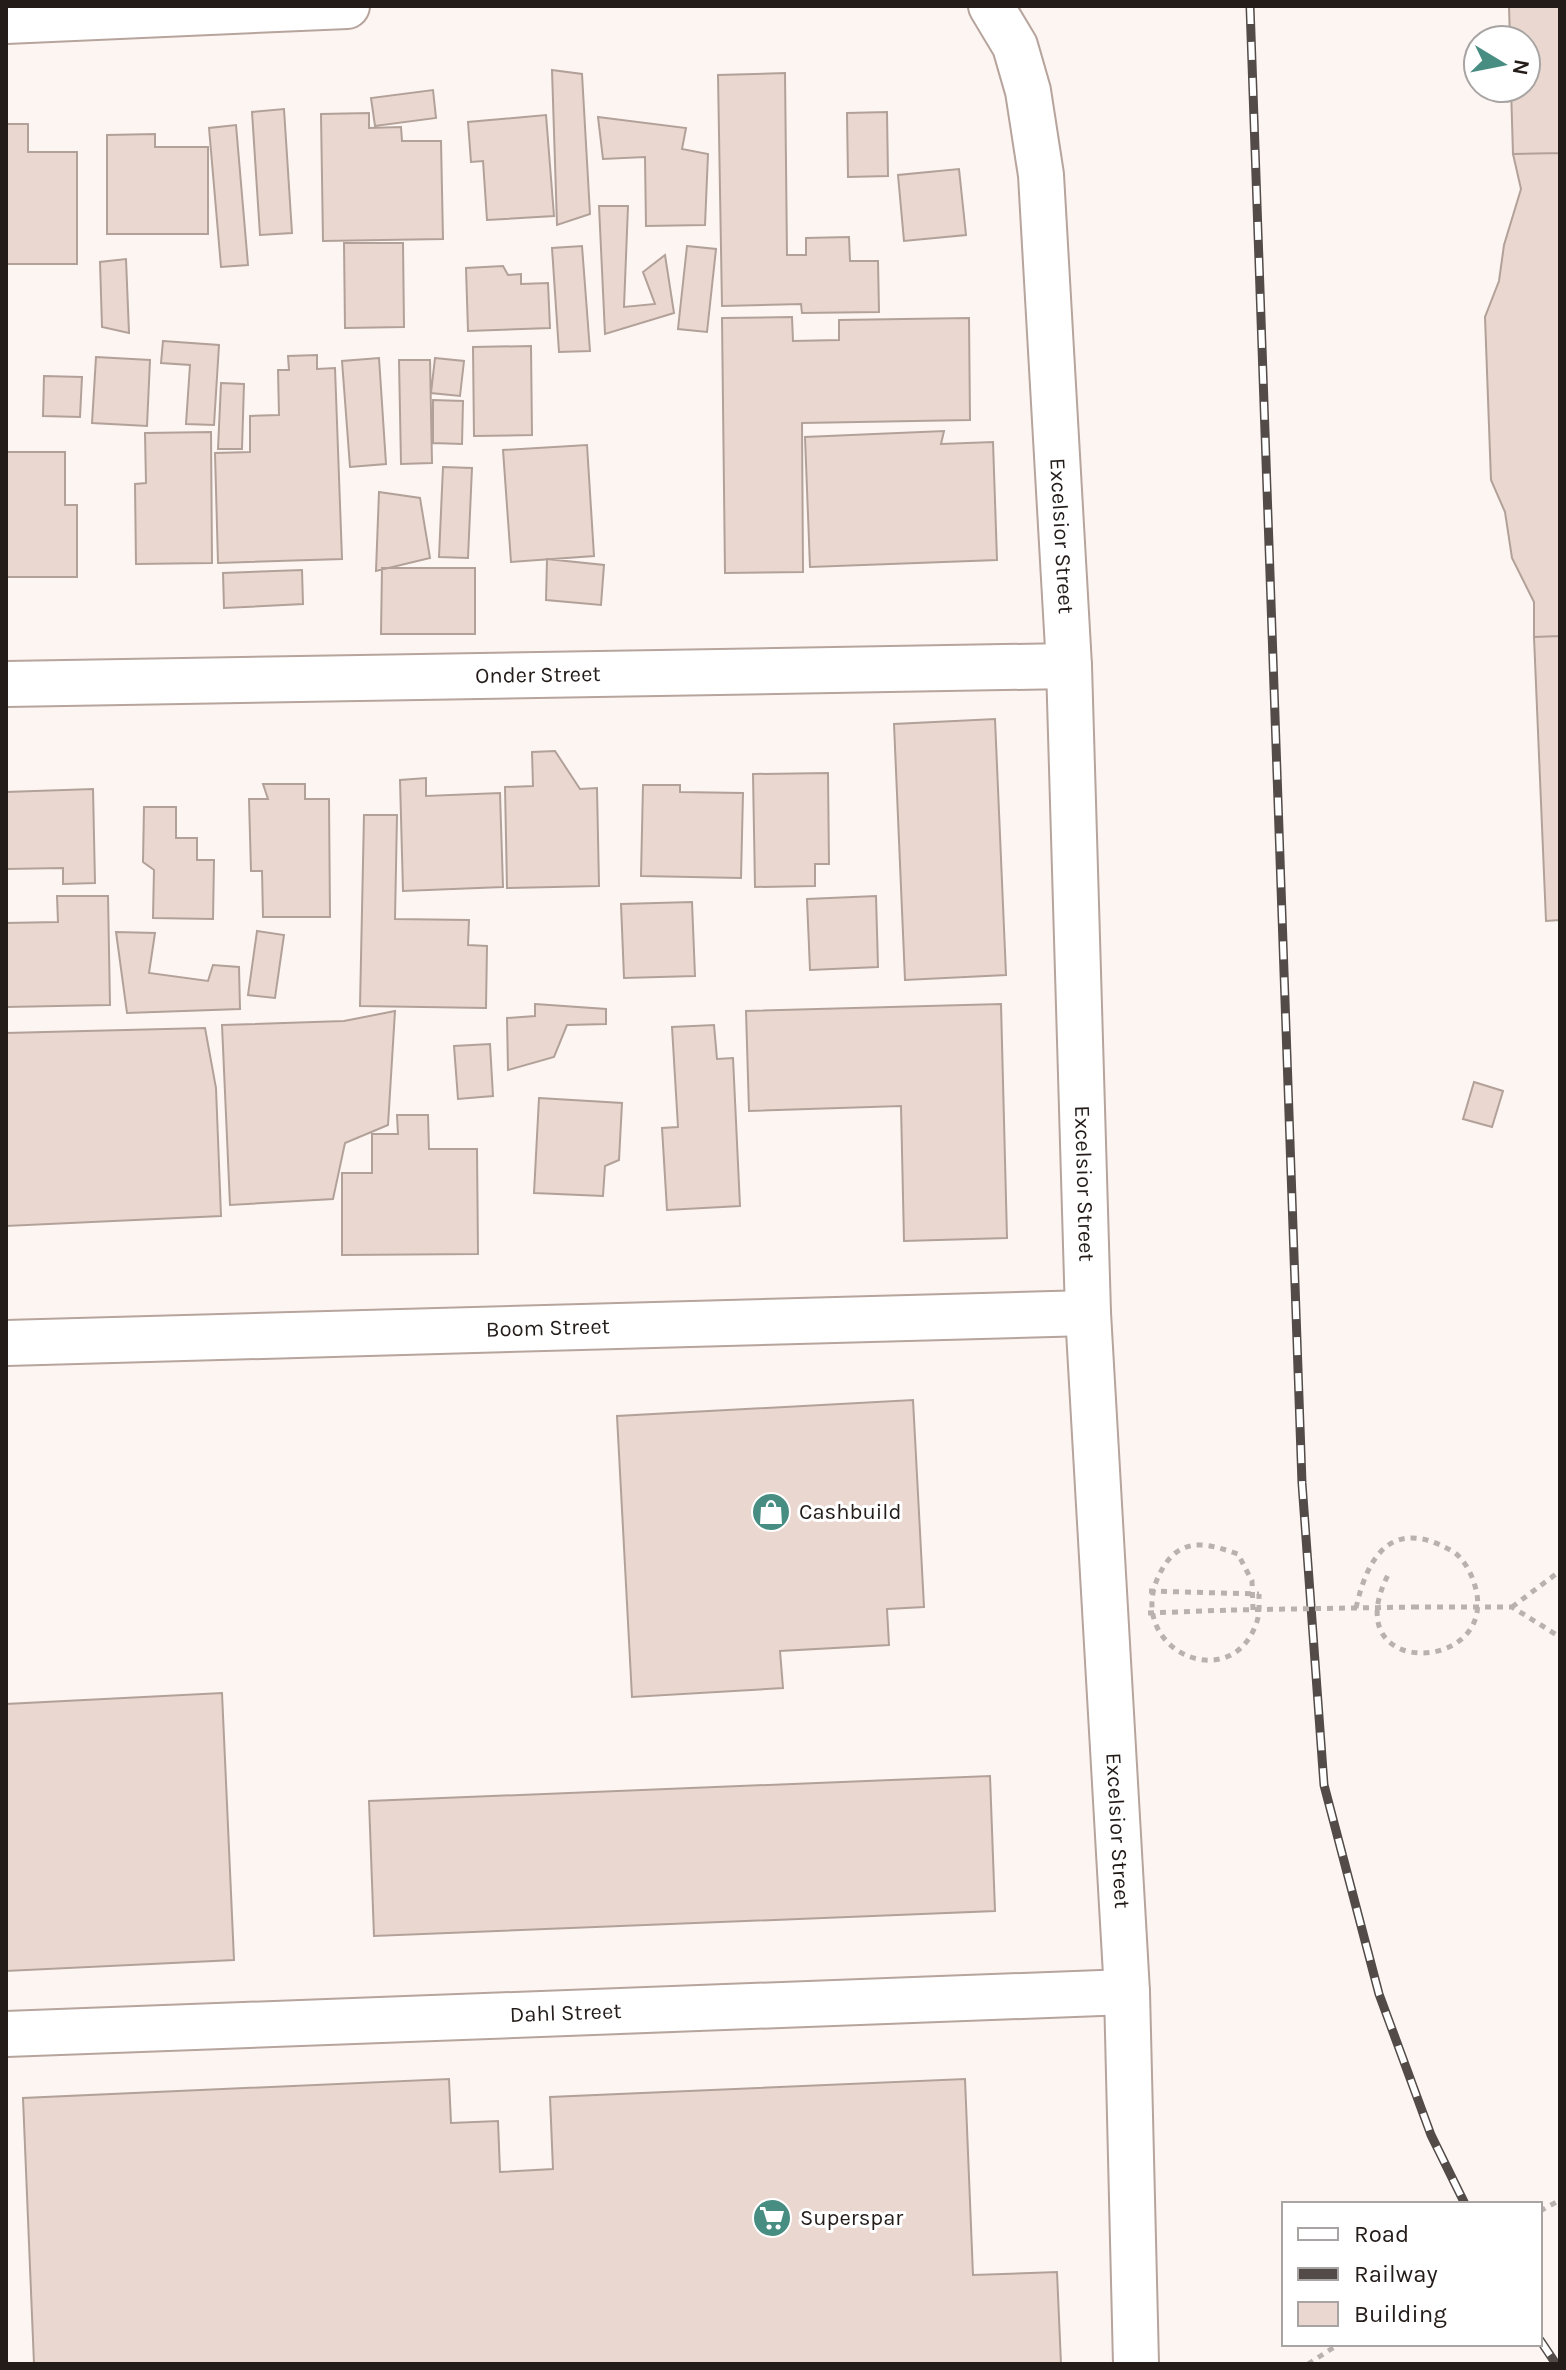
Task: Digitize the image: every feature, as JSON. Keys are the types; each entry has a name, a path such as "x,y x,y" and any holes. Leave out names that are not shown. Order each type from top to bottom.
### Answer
{"street":[{"path":"6,21 347,6"},
{"name":"Excelsior Street","path":"994,8 1015,46 1028,91 1041,175 1069,666 1088,1313 1127,1992 1136,2364"},
{"name":"Onder Street","path":"6,684 1069,666"},
{"name":"Boom Street","path":"6,1343 1088,1313"},
{"name":"Dahl Street","path":"6,2034 1127,1992"}],"path":[{"path":"1356,1608 1363,1574 1376,1553 1399,1539 1425,1541 1454,1551 1472,1575 1479,1599 1473,1626 1455,1645 1432,1655 1401,1651 1383,1636 1377,1617 1380,1590 1389,1573"},
{"path":"1104,1591 1259,1594 1257,1623 1246,1643 1229,1656 1200,1661 1174,1652 1159,1632 1151,1599 1154,1581 1171,1555 1190,1544 1214,1545 1238,1554 1252,1581 1253,1610"},
{"path":"1512,1607 1560,1571"},
{"path":"1147,1613 1512,1607 1560,1637"},
{"path":"1542,2210 1560,2200"},
{"path":"1308,2364 1336,2346"}],"building":[{"path":"1509,6 1560,6 1560,153 1513,154 1511,104 1542,104 1542,24 1510,24"},
{"path":"552,70 582,74 590,214 557,225"},
{"path":"785,73 787,255 806,255 806,238 849,237 850,261 878,261 879,312 802,313 801,304 722,306 718,75"},
{"path":"433,90 436,118 375,126 371,98"},
{"path":"284,109 292,233 260,235 252,112"},
{"path":"887,112 888,176 848,177 847,113"},
{"path":"369,113 369,128 401,127 402,141 441,141 443,239 323,241 321,114"},
{"path":"546,115 554,216 487,220 483,161 471,162 468,122"},
{"path":"598,117 686,128 682,149 708,154 705,225 646,226 645,157 603,159"},
{"path":"6,124 28,124 28,152 77,152 77,264 6,264"},
{"path":"236,125 248,265 221,267 209,128"},
{"path":"155,134 155,147 208,147 208,234 107,234 107,135"},
{"path":"1560,153 1560,636 1534,637 1534,602 1512,558 1505,512 1491,480 1485,317 1499,281 1504,245 1521,189 1513,154"},
{"path":"959,169 966,235 904,241 898,175"},
{"path":"599,206 628,206 624,307 655,304 643,272 665,255 674,313 605,334"},
{"path":"344,243 403,243 404,327 345,328"},
{"path":"582,246 590,351 559,352 552,248"},
{"path":"687,246 716,249 707,332 678,329"},
{"path":"126,259 129,333 102,327 100,262"},
{"path":"503,266 508,275 521,274 521,284 548,283 550,328 468,331 466,268"},
{"path":"792,317 793,341 839,340 839,320 969,318 970,420 802,423 803,572 725,573 722,318"},
{"path":"163,341 219,345 214,425 186,424 190,365 161,363"},
{"path":"531,346 532,435 474,436 473,347"},
{"path":"317,355 317,369 335,368 342,559 218,563 215,453 250,452 250,416 279,415 278,370 289,370 288,356"},
{"path":"96,357 150,360 147,426 92,423"},
{"path":"379,358 386,464 350,467 342,361"},
{"path":"435,358 464,361 460,396 431,393"},
{"path":"399,360 430,360 432,463 401,464"},
{"path":"44,376 82,377 80,417 43,416"},
{"path":"221,383 244,384 242,449 218,449"},
{"path":"433,400 463,401 462,444 433,443"},
{"path":"944,431 941,444 993,442 997,560 810,567 805,437"},
{"path":"211,432 212,563 136,564 135,484 146,483 145,433"},
{"path":"587,445 594,556 511,562 503,450"},
{"path":"6,452 65,452 65,505 77,505 77,577 6,577"},
{"path":"443,467 472,468 468,558 439,557"},
{"path":"379,492 420,498 430,558 376,571"},
{"path":"547,559 604,565 601,605 546,600"},
{"path":"382,568 475,568 475,634 381,634"},
{"path":"302,570 303,604 224,608 223,573"},
{"path":"1560,636 1560,920 1546,921 1534,637"},
{"path":"995,719 1006,975 905,980 894,724"},
{"path":"555,751 580,789 597,788 599,886 507,888 505,787 533,786 532,752"},
{"path":"828,773 829,864 815,864 815,886 755,887 753,774"},
{"path":"426,778 426,796 500,793 503,887 403,891 400,780"},
{"path":"263,784 305,784 305,799 329,799 330,917 263,917 262,871 251,871 249,799 268,799"},
{"path":"643,785 680,785 680,792 743,793 741,878 641,876"},
{"path":"93,789 95,883 63,884 63,868 6,869 6,792"},
{"path":"144,807 176,807 176,838 197,838 197,860 214,860 213,919 153,918 154,870 143,862"},
{"path":"364,815 397,815 395,919 469,920 468,945 487,946 486,1008 360,1006"},
{"path":"57,896 108,896 110,1005 6,1007 6,923 58,922"},
{"path":"876,896 878,967 810,970 807,899"},
{"path":"692,902 695,976 624,978 621,904"},
{"path":"257,931 284,935 275,998 248,995"},
{"path":"116,932 155,933 149,973 208,981 213,965 239,967 240,1009 127,1013"},
{"path":"535,1004 606,1009 606,1024 567,1025 554,1057 508,1070 507,1018 535,1016"},
{"path":"1001,1004 1007,1238 904,1241 901,1106 749,1111 746,1011"},
{"path":"395,1011 388,1125 345,1143 333,1199 230,1205 222,1025 344,1021"},
{"path":"714,1025 717,1059 733,1058 740,1206 667,1210 662,1128 678,1127 672,1027"},
{"path":"205,1028 216,1088 221,1216 6,1226 6,1033"},
{"path":"490,1044 493,1096 458,1099 454,1046"},
{"path":"1474,1082 1503,1091 1492,1127 1463,1119"},
{"path":"539,1098 622,1103 619,1160 605,1166 603,1196 534,1193"},
{"path":"397,1115 428,1115 429,1149 477,1149 478,1254 342,1255 342,1173 372,1173 372,1134 398,1134"},
{"name":"Cashbuild","path":"913,1400 924,1607 887,1609 889,1645 780,1651 783,1688 632,1697 617,1416"},
{"path":"222,1693 234,1960 6,1971 6,1704"},
{"path":"990,1776 995,1911 374,1936 369,1801"},
{"path":"449,2079 451,2123 498,2121 500,2172 553,2169 550,2097 965,2079 973,2275 1057,2272 1061,2364 34,2364 23,2098"}],"railway":[{"path":"1250,6 1302,1483 1324,1785 1379,1994 1431,2135 1464,2202"},
{"path":"1542,2343 1556,2364"}],"place":[{"name":"Cashbuild","path":"771,1512"},
{"name":"Superspar","path":"772,2218"}]}
